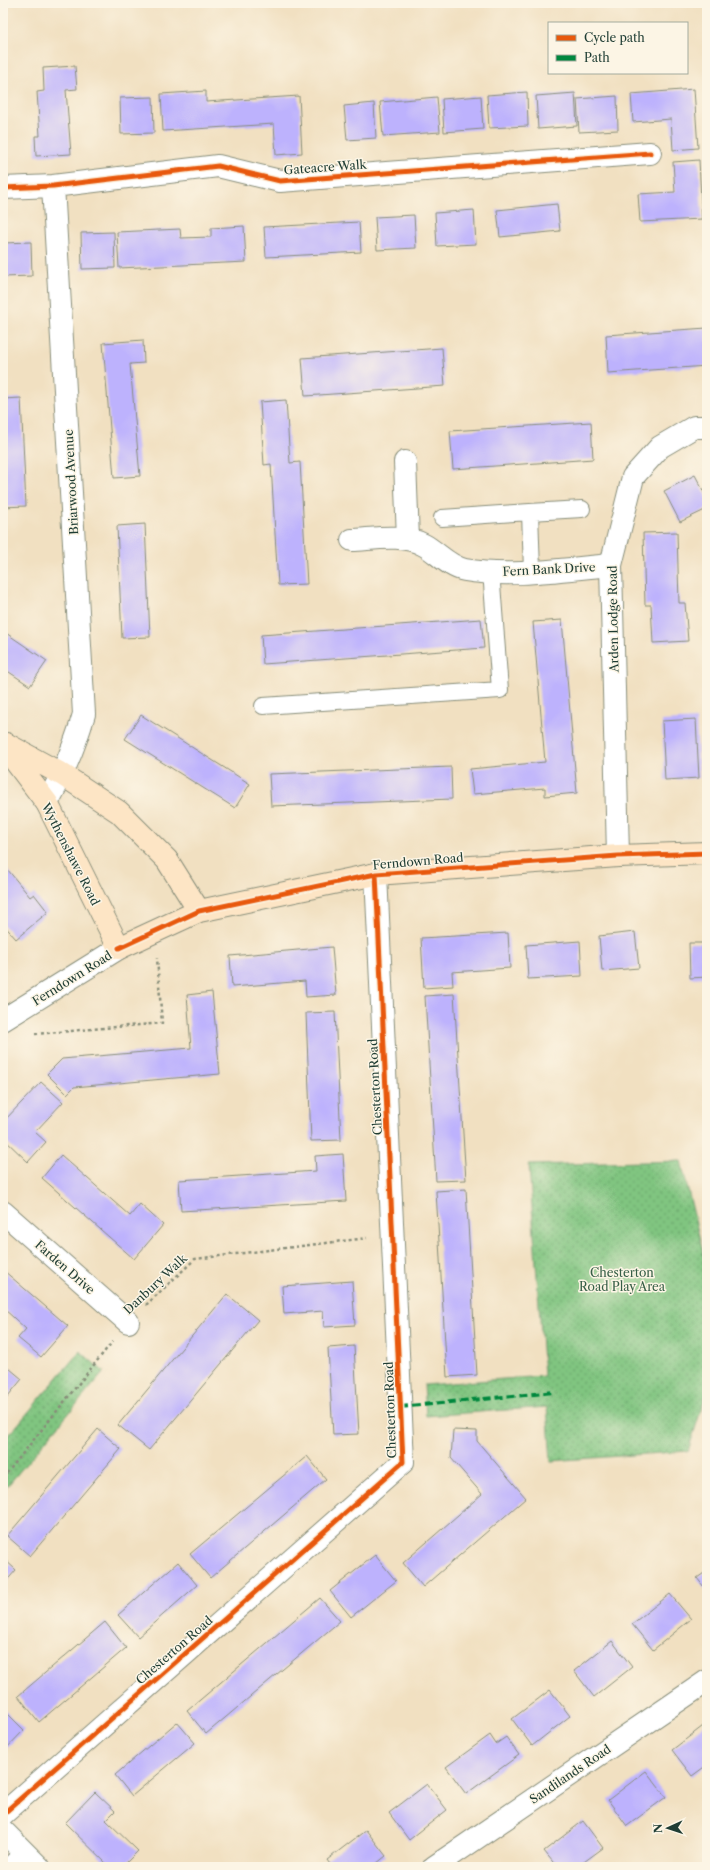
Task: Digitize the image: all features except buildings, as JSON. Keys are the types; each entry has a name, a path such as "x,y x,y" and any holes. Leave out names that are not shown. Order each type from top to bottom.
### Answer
{"main road":[{"name":"Wythenshawe Road","path":"3,744 63,775 119,812 167,860 199,911"},
{"name":"Wythenshawe Road","path":"3,744 47,803 119,948"},
{"name":"Ferndown Road","path":"119,948 199,911 376,874 618,856 707,853"}],"street":[{"name":"Gateacre Walk","path":"3,188 54,186 218,166 280,181 650,153"},
{"name":"Briarwood Avenue","path":"47,803 63,775 76,742 84,714 54,186"},
{"name":"Arden Lodge Road","path":"618,856 611,565 633,477 660,446 694,427 707,427"},
{"path":"405,462 408,539"},
{"name":"Fern Bank Drive","path":"352,540 398,537 408,539 424,545 444,560 464,570 506,573 611,565"},
{"name":"Chesterton Road","path":"3,1814 403,1462 376,874"},
{"name":"Ferndown Road","path":"3,1020 119,948"},
{"name":"Farden Drive","path":"3,1212 128,1322"},
{"name":"Sandilands Road","path":"434,1867 707,1681"},
{"path":"3,1830 32,1860"}],"lane":[{"path":"442,518 582,509"},
{"path":"530,512 532,571"},
{"path":"263,706 500,690 490,571"},
{"path":"8,1867 32,1860"}],"path":[{"path":"35,1034 162,1024 157,957"}],"green space":[{"name":"Chesterton Road Play Area","path":"681,1161 707,1269 707,1391 688,1451 551,1461 547,1407 426,1416 424,1385 544,1376 529,1165"},
{"path":"80,1351 104,1372 3,1491 3,1442"}],"marked path":[{"path":"400,1407 555,1392"}],"cycle path":[{"path":"3,188 53,186 218,166 280,181 650,153"},
{"path":"119,948 199,911 376,874 618,856 707,853"},
{"path":"3,1814 403,1462 376,874"}]}
